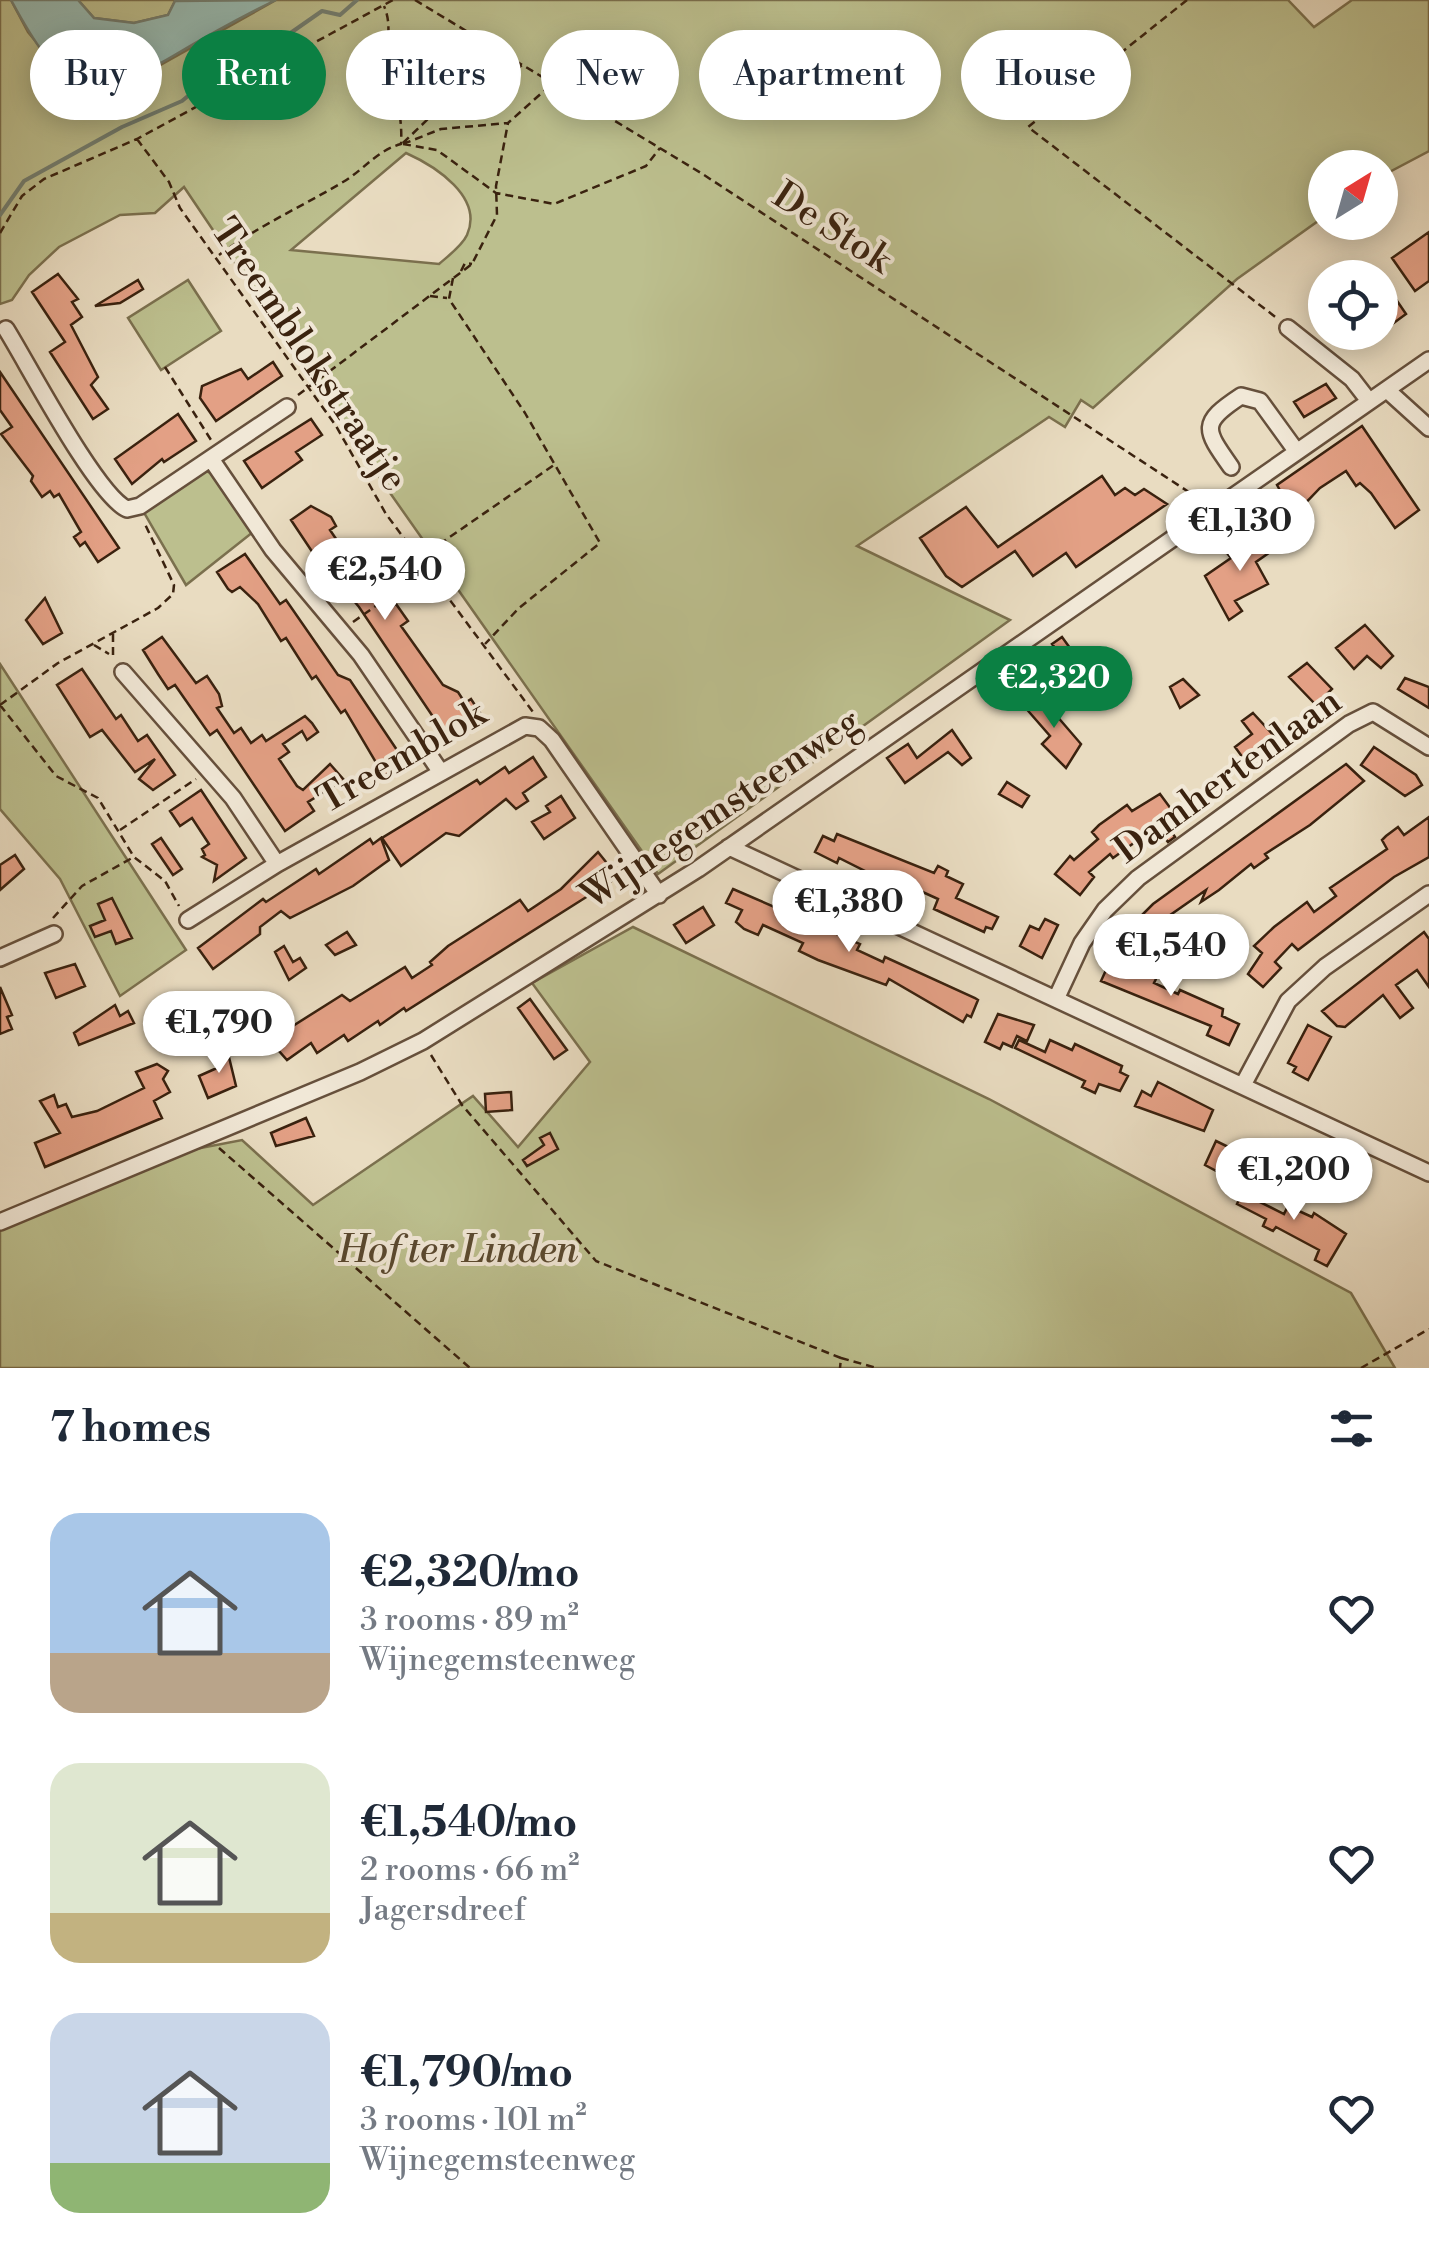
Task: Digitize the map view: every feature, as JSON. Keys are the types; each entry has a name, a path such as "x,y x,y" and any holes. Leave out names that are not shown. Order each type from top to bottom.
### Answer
{"street":[{"path":"6,328 112,498 127,509 140,506 287,407"},
{"path":"1288,328 1352,380 1370,402"},
{"name":"Wijnegemsteenweg","path":"0,1222 360,1072 422,1040 659,895 1429,360"},
{"path":"1387,390 1429,428"},
{"path":"1231,467 1212,440 1210,426 1214,414 1242,396 1260,401 1296,452"},
{"path":"215,456 273,550 342,634 440,771"},
{"path":"123,672 211,772 277,864"},
{"name":"Damhertenlaan","path":"1056,999 1082,943 1105,910 1138,878 1349,724 1373,712 1429,748"},
{"name":"Treemblok","path":"188,920 277,864 526,726 539,728 552,740"},
{"path":"552,740 659,895"},
{"path":"729,846 1426,1166"},
{"path":"1243,1085 1288,1001 1325,967 1429,894"},
{"path":"0,958 54,934"}],"path":[{"path":"0,233 22,196 44,179 137,138 393,0"},
{"name":"De Stok","path":"414,0 541,74"},
{"path":"1187,0 1028,127 1288,328"},
{"path":"384,5 392,30 387,58 401,109 402,144"},
{"path":"402,144 480,70 513,72 524,64"},
{"path":"216,256 258,226 346,180 379,150 441,129 508,123 541,94"},
{"name":"De Stok","path":"615,120 1215,509"},
{"path":"306,386 470,265 496,215 508,123"},
{"name":"Treemblokstraatje","path":"137,138 418,559 485,644 552,740"},
{"path":"402,144 437,150 496,194 554,204 646,166 660,148"},
{"path":"453,278 448,299 556,464 594,530 598,549 520,608 485,644"},
{"path":"429,296 448,299"},
{"path":"165,367 215,456"},
{"path":"418,559 556,464"},
{"path":"140,506 150,540 174,585 173,594 0,705 56,776 92,792 134,857 164,881 188,920"},
{"path":"342,634 426,570"},
{"path":"110,655 114,632"},
{"path":"92,644 110,655 123,672"},
{"path":"119,831 211,772"},
{"path":"54,934 53,916 74,892 134,857"},
{"path":"422,1040 462,1105 596,1261 840,1358 878,1368"},
{"path":"206,1136 470,1368"},
{"path":"1361,1368 1429,1329"},
{"path":"840,1358 840,1368"}],"green space":[{"path":"0,0 11,0 30,34 30,120 162,120 162,64 182,53 182,120 326,120 326,30 223,30 276,0 1288,0 1314,27 1352,0 1429,0 1429,151 1398,167 1398,150 1308,150 1308,228 1237,279 1093,408 1081,400 1065,427 1049,417 857,546 1010,620 658,874 388,490 184,187 155,213 120,215 59,247 29,275 12,300 0,304","holes":["406,153 443,175 463,196 470,221 467,235 439,264 291,250"]},
{"path":"78,0 198,0 175,1 168,15 134,23 94,18"},
{"path":"188,280 221,331 161,370 128,318"},
{"path":"203,470 214,474 253,532 186,585 143,511"},
{"path":"0,664 186,950 120,996 60,879 0,809"},
{"name":"Hof ter Linden","path":"633,927 989,1099 1351,1293 1395,1368 0,1368 0,1228 185,1151 242,1140 313,1205 473,1096 518,1147 590,1062 532,983"}],"water":[{"path":"11,0 78,0 94,18 134,23 168,15 175,1 276,0 219,30 182,30 182,50 162,61 162,30 30,30 30,33"}],"building":[{"path":"1429,232 1429,281 1415,291 1398,267 1398,260 1392,258"},
{"path":"58,274 78,299 72,302 82,317 71,325 98,377 91,385 108,409 93,419 50,352 65,342 32,292"},
{"path":"138,280 143,289 120,303 95,306"},
{"path":"1398,302 1406,314 1398,320"},
{"path":"273,362 282,376 216,421 200,398 202,386 241,369 248,379"},
{"path":"0,372 119,548 98,562 85,542 80,546 74,537 81,532 59,494 54,497 50,491 42,497 31,481 33,476 1,434 12,427 0,410"},
{"path":"1326,384 1336,398 1304,417 1294,402"},
{"path":"178,414 196,441 164,462 162,459 132,484 115,459"},
{"path":"311,419 322,435 296,452 302,460 262,488 244,461"},
{"path":"1362,426 1419,510 1395,528 1371,493 1360,483 1356,486 1346,471 1320,488 1296,513 1300,518 1295,523 1273,530 1259,510 1282,494 1277,485"},
{"path":"1102,476 1115,495 1125,488 1135,495 1144,489 1167,504 1076,567 1066,553 1033,576 1015,551 962,587 946,576 920,538 966,507 998,547"},
{"path":"311,506 331,517 336,526 330,530 347,555 362,564 391,607 396,604 408,621 401,626 443,685 458,692 465,703 471,699 482,716 448,739 359,607 339,583 335,586 291,520"},
{"path":"1259,530 1273,550 1256,562 1268,584 1235,601 1242,611 1229,620 1205,576 1231,558 1227,553"},
{"path":"245,554 280,604 286,600 338,675 350,680 405,762 384,776 345,710 341,713 316,676 312,679 258,604 240,587 232,592 228,589 217,572"},
{"path":"45,598 62,633 43,644 26,620"},
{"path":"1365,625 1393,656 1381,668 1367,656 1354,669 1336,648"},
{"path":"162,637 196,683 207,676 219,694 222,706 217,708 234,733 241,728 251,743 262,735 266,741 305,716 312,723 318,732 307,740 302,731 283,744 289,752 279,759 297,786 303,790 330,764 344,780 308,802 314,811 285,831 217,730 210,735 175,685 168,689 158,674 143,650"},
{"path":"1062,637 1080,662 1100,648 1121,670 1112,677 1108,671 1065,697 1047,672 1064,660 1052,644"},
{"path":"1307,663 1332,689 1316,705 1289,677"},
{"path":"82,669 116,719 121,715 138,741 147,735 175,775 153,790 139,779 155,759 135,772 102,730 90,737 57,685"},
{"path":"1405,678 1429,687 1429,708 1398,689"},
{"path":"1183,679 1199,695 1180,708 1170,687"},
{"path":"1037,693 1081,744 1066,768 1042,744 1050,736 1023,705"},
{"path":"1253,713 1277,739 1246,762 1235,747 1252,734 1242,721"},
{"path":"952,730 971,758 962,765 948,752 905,783 887,758 908,744 917,758"},
{"path":"1374,747 1416,775 1422,785 1405,796 1361,765"},
{"path":"533,757 546,777 523,793 528,801 516,809 506,799 459,836 446,833 401,866 382,838 477,780 480,784 505,767 509,773"},
{"path":"1346,764 1364,781 1310,825 1265,854 1268,858 1254,868 1251,864 1201,902 1206,890 1166,918 1175,927 1163,939 1153,929 1147,934 1135,922 1153,904"},
{"path":"1007,782 1029,796 1022,807 999,794"},
{"path":"201,790 246,858 214,881 217,865 202,857 202,849 209,844 192,818 180,826 170,811"},
{"path":"1160,794 1174,813 1164,821 1175,837 1168,842 1156,827 1113,858 1110,854 1089,872 1094,877 1080,895 1055,874 1070,856 1074,860 1098,839 1092,832 1099,825 1127,805 1132,811"},
{"path":"561,796 575,818 544,839 532,822 550,812 546,806"},
{"path":"1429,817 1429,857 1394,877 1298,950 1292,944 1275,962 1281,968 1263,987 1248,974 1262,953 1254,946 1274,927 1307,902 1314,912 1336,896 1330,888 1387,849 1382,840 1386,836 1398,827 1404,835"},
{"path":"837,834 934,873 938,866 948,871 946,876 963,884 956,898 998,917 992,929 986,927 984,932 934,909 938,899 916,889 913,895 839,858 837,863 815,852 823,836 834,841"},
{"path":"161,838 182,869 173,875 152,844"},
{"path":"381,838 389,860 353,886 290,918 281,911 260,927 260,934 213,969 198,948 263,899 266,902 316,869 319,874 370,839 373,844"},
{"path":"598,852 618,877 406,1011 404,1008 380,1025 378,1021 348,1041 344,1035 317,1053 311,1043 287,1060 264,1034 283,1021 288,1029 342,995 350,1001 405,967 412,978 432,965 430,962 448,946 520,900 528,911 561,889"},
{"path":"15,855 24,869 0,890 0,865"},
{"path":"733,889 860,944 857,950 883,962 885,957 975,998 978,1000 971,1017 967,1015 963,1022 889,979 886,985 818,960 799,951 803,943 763,925 758,935 744,929 736,922 742,910 726,903"},
{"path":"112,898 132,938 116,944 111,931 95,937 90,926 105,920 98,904"},
{"path":"703,907 714,925 686,943 674,925"},
{"path":"1045,919 1058,925 1042,958 1020,946 1030,926 1039,930"},
{"path":"347,932 356,945 335,955 326,945"},
{"path":"1424,932 1429,939 1429,987 1417,970 1396,985 1413,1008 1400,1018 1383,995 1345,1027 1337,1026 1322,1011"},
{"path":"284,946 293,962 300,958 306,968 289,980 275,952"},
{"path":"1111,959 1157,977 1154,983 1178,994 1180,990 1223,1009 1222,1016 1239,1024 1229,1045 1207,1035 1211,1026 1101,981"},
{"path":"75,964 85,986 56,998 45,973"},
{"path":"0,987 12,1015 7,1017 12,1029 0,1034"},
{"path":"530,999 567,1050 554,1059 518,1008"},
{"path":"115,1005 120,1016 128,1011 134,1023 79,1045 74,1033"},
{"path":"998,1014 1034,1025 1027,1041 1017,1036 1012,1047 1003,1043 1000,1049 985,1042"},
{"path":"1308,1025 1331,1037 1308,1080 1293,1072 1296,1067 1288,1063"},
{"path":"1019,1040 1045,1052 1050,1040 1072,1050 1075,1044 1122,1066 1120,1072 1128,1076 1120,1091 1099,1084 1095,1093 1082,1087 1085,1081 1015,1048"},
{"path":"227,1049 236,1086 208,1098 199,1076 217,1068 212,1055"},
{"path":"157,1064 168,1071 163,1079 170,1092 154,1101 162,1118 45,1167 35,1143 60,1133 40,1101 54,1095 58,1107 66,1104 72,1117 97,1111 144,1088 136,1072"},
{"path":"1158,1082 1213,1110 1204,1131 1135,1106 1142,1091 1151,1096"},
{"path":"511,1092 512,1110 486,1112 485,1094"},
{"path":"306,1118 314,1136 276,1146 271,1133"},
{"path":"550,1133 558,1149 527,1166 523,1160 544,1145 540,1138"},
{"path":"1216,1141 1245,1155 1236,1173 1225,1168 1222,1174 1205,1165"},
{"path":"1252,1174 1264,1180 1258,1201 1284,1214 1288,1206 1312,1217 1314,1213 1346,1234 1327,1266 1315,1260 1319,1250 1276,1227 1273,1231 1263,1226 1266,1219 1237,1204"}],"waterway":[{"path":"0,215 24,181 122,127 182,101 213,75 279,41 322,11 340,15 357,0"}]}
